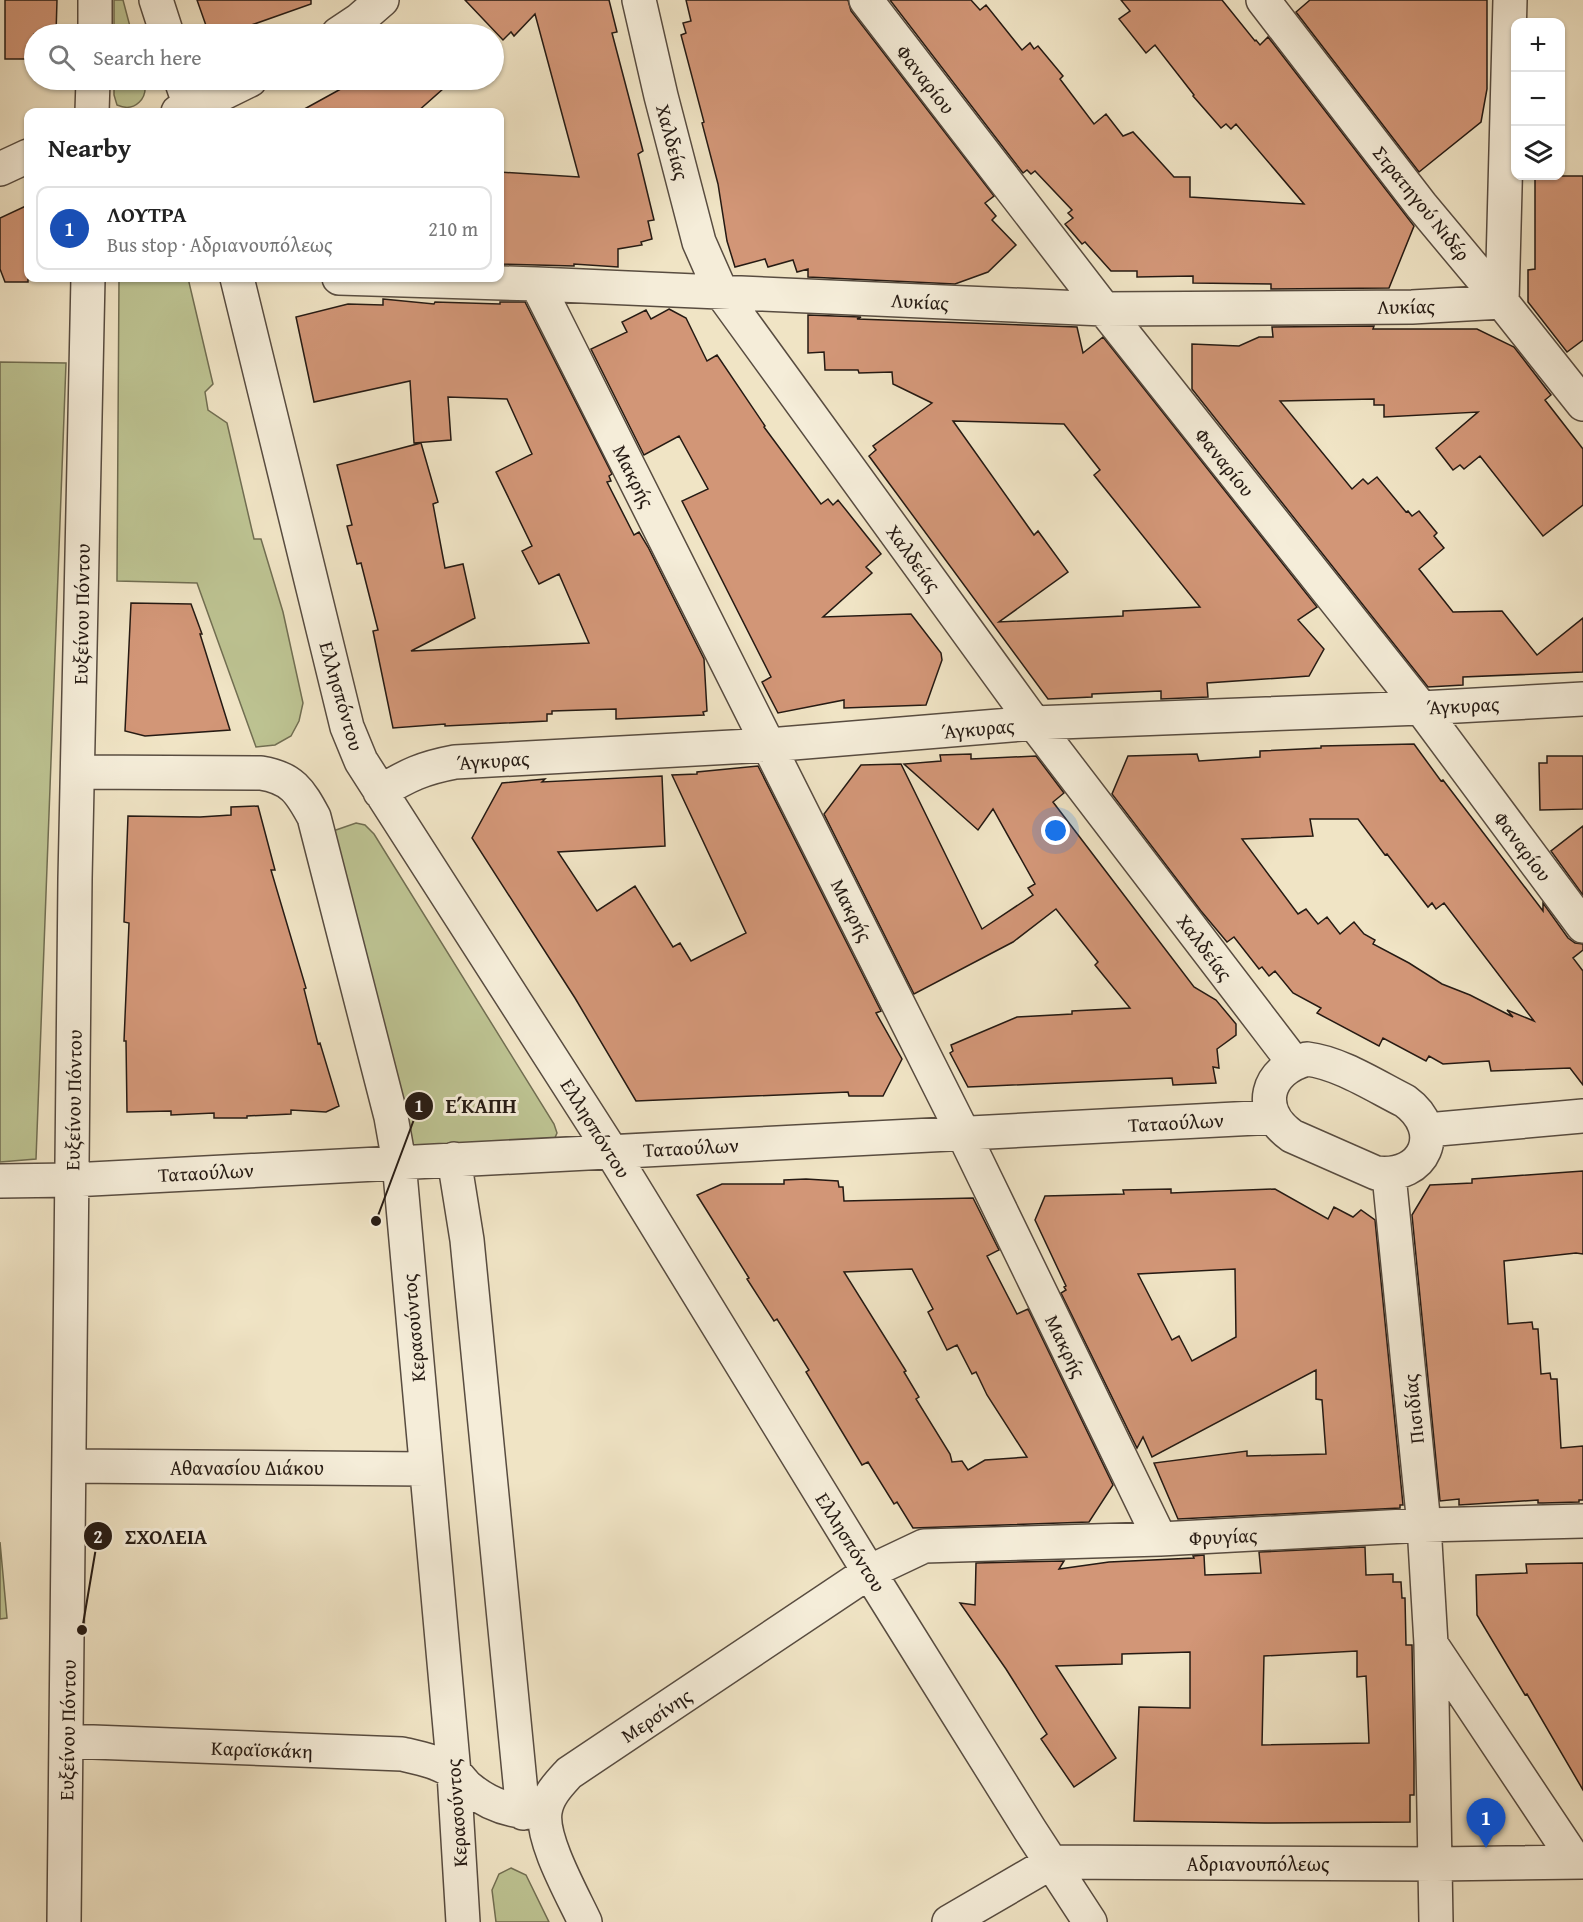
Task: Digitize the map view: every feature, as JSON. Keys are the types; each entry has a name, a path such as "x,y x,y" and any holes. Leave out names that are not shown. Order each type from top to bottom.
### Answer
{"street":[{"path":"94,24 95,0"},
{"path":"156,0 164,24"},
{"path":"353,24 382,0"},
{"name":"Χαλδείας","path":"639,0 699,242 721,292 1034,723 1294,1063"},
{"name":"Φαναρίου","path":"866,0 1104,309 1421,708 1583,926"},
{"name":"Στρατηγού Νιδέρ","path":"1263,0 1421,205 1583,404"},
{"path":"1502,302 1510,0"},
{"path":"92,108 93,90"},
{"path":"186,103 222,90"},
{"path":"0,168 24,158"},
{"name":"Ευξείνου Πόντου","path":"64,1922 72,1180 88,282"},
{"name":"Ελλησπόντου","path":"238,282 347,727 361,761 611,1151 869,1572 1090,1922"},
{"name":"Λυκίας","path":"471,282 1104,309 1412,307 1502,302"},
{"name":"Μακρής","path":"537,284 963,1133 1160,1539"},
{"name":"Άγκυρας","path":"380,792 404,777 427,768 455,762 769,745 1034,723 1421,708 1583,699"},
{"name":"Κερασούντος","path":"78,772 261,772 278,776 293,784 314,817 391,1117 399,1162 454,1773 463,1922"},
{"path":"1307,1059 1321,1061 1415,1108 1423,1118 1427,1130 1422,1154 1414,1165 1402,1172 1389,1175 1376,1173 1292,1136 1282,1129 1269,1105 1275,1082 1282,1070 1294,1063 1307,1059"},
{"path":"1427,1130 1583,1116"},
{"name":"Ταταούλων","path":"0,1181 72,1180 1274,1117"},
{"path":"454,1159 467,1240 534,1813 585,1922"},
{"name":"Πισιδίας","path":"1389,1175 1424,1526 1431,1644 1436,1922"},
{"name":"Αθανασίου Διάκου","path":"69,1466 425,1469"},
{"name":"Φρυγίας","path":"869,1572 924,1546 1160,1539 1583,1521"},
{"name":"Μερσίνης","path":"534,1813 569,1773 869,1572"},
{"path":"1431,1644 1579,1862"},
{"name":"Καραϊσκάκη","path":"67,1741 402,1754 429,1761 454,1773"},
{"path":"454,1773 470,1789 489,1802 506,1809 534,1813"},
{"path":"949,1922 1052,1862"},
{"name":"Αδριανουπόλεως","path":"1052,1862 1436,1864 1579,1862"}],"green space":[{"path":"114,0 123,0 129,24 114,24"},
{"path":"114,90 144,90 139,102 130,107 117,105"},
{"path":"119,282 189,282 213,384 205,392 208,410 227,423 254,539 261,539 283,612 303,703 299,721 291,736 275,745 256,747 197,583 117,581"},
{"path":"0,362 66,363 36,1159 0,1162"},
{"path":"356,823 365,825 374,834 554,1124 557,1133 554,1140 418,1151 411,1144 331,834"},
{"path":"0,1542 7,1618 0,1619"},
{"path":"511,1868 526,1875 549,1922 496,1922 492,1890 499,1874"}],"building":[{"path":"5,0 57,0 56,24 24,24 24,59 5,59"},
{"path":"197,0 311,0 311,4 254,24 205,24"},
{"path":"465,0 609,0 617,32 612,33 643,151 638,154 654,220 648,221 652,239 641,242 642,245 618,249 618,267 574,264 574,266 504,264 504,172 579,177 535,14 514,36 511,32 504,39 504,24 488,24"},
{"path":"686,0 848,0 851,11 994,196 985,203 996,216 992,220 1016,245 988,272 955,284 808,277 808,269 797,272 793,260 768,267 765,259 735,267 727,241 718,184 702,123 704,122 681,35 686,33 683,23 691,21"},
{"path":"890,0 971,0 980,10 986,5 1022,50 1030,43 1034,49 1038,46 1063,76 1060,79 1094,124 1106,114 1123,136 1133,132 1174,177 1190,177 1190,197 1304,204 1236,124 1231,129 1226,124 1221,128 1193,96 1155,45 1146,53 1119,19 1130,11 1121,0 1222,0 1255,41 1260,45 1268,37 1414,226 1389,288 1271,289 1271,284 1193,283 1193,276 1137,277 1137,271 1111,271 1085,242 1082,244 1065,224 1073,218 1068,213 1072,210 1035,171 1031,174 1027,170 1023,173"},
{"path":"1310,0 1487,0 1487,89 1481,122 1419,172 1296,12"},
{"path":"339,90 442,90 422,108 306,108"},
{"path":"1565,176 1583,176 1583,340 1567,352 1528,302 1528,270 1535,269 1535,180 1565,180"},
{"path":"24,207 24,282 5,282 0,269 0,218"},
{"path":"383,299 434,304 435,302 500,304 500,302 525,302 612,474 609,476 611,481 607,482 634,535 639,532 648,547 704,659 707,711 703,712 704,715 616,719 616,709 552,711 552,714 547,714 547,721 393,728 373,631 378,630 361,563 357,564 347,526 352,525 337,465 421,443 438,502 433,504 445,568 463,564 475,618 411,651 589,643 559,574 539,584 522,551 532,546 496,472 532,454 507,399 448,397 451,440 414,443 410,381 314,402 296,317 348,304 383,305"},
{"path":"669,309 686,318 707,361 717,355 764,427 821,504 828,499 833,505 838,500 881,554 866,567 872,573 823,617 911,614 941,653 942,660 926,705 844,708 844,700 778,713 762,682 771,677 682,501 708,489 679,436 644,455 591,349 627,332 622,322 646,310 651,319"},
{"path":"808,315 861,317 857,319 1077,327 1083,353 1103,337 1317,607 1298,620 1324,649 1309,676 1207,683 1208,697 1161,699 1161,691 1092,694 1092,697 1048,699 869,456 876,450 873,446 932,403 893,384 892,372 859,373 858,370 825,370 824,352 808,353","holes":["953,421 1064,424 1100,470 1094,475 1200,607 1123,611 1123,616 999,622 1068,572 1038,531 1034,535"]},
{"path":"1374,326 1373,329 1477,329 1514,347 1551,395 1545,400 1583,449 1583,505 1543,536 1480,456 1464,469 1460,465 1453,470 1436,448 1478,412 1384,417 1384,405 1374,405 1374,399 1280,401 1352,489 1363,479 1368,484 1377,477 1406,512 1408,511 1412,516 1419,511 1437,533 1434,536 1444,548 1419,569 1453,612 1502,611 1537,655 1583,618 1583,672 1463,677 1463,685 1428,687 1192,389 1192,344 1239,346 1259,337 1273,337 1272,327"},
{"path":"131,603 191,604 230,730 145,736 125,731"},
{"path":"1414,744 1543,911 1543,903 1568,938 1575,943 1583,944 1583,950 1573,958 1583,971 1583,1085 1570,1068 1491,1071 1489,1061 1443,1064 1429,1056 1426,1061 1383,1038 1379,1046 1317,1013 1321,1008 1293,993 1275,971 1269,976 1262,967 1259,969 1234,937 1227,942 1112,794 1128,756 1197,754 1199,761 1260,757 1260,751 1321,748 1321,746","holes":["1310,819 1358,819 1428,907 1432,903 1436,909 1444,903 1534,1021 1507,1010 1513,1017 1470,995 1442,984 1373,944 1375,940 1364,934 1354,922 1340,934 1327,917 1318,924 1306,909 1298,914 1242,839 1313,836"]},
{"path":"971,754 971,759 1036,756 1064,793 1053,802 1194,987 1216,1000 1236,1024 1236,1035 1217,1049 1219,1068 1213,1067 1216,1083 1173,1085 1172,1078 968,1087 950,1053 953,1051 951,1045 1017,1017 1130,1008 1095,965 1098,962 1056,909 1013,942 914,994 824,814 861,765 901,764 982,929 1033,895 1028,888 1035,884 993,809 978,830 904,764 941,761 940,755"},
{"path":"1547,756 1583,756 1583,809 1540,810 1539,763 1547,763"},
{"path":"758,766 881,1011 876,1013 902,1059 883,1096 849,1096 848,1092 636,1101 575,998 472,838 502,783 545,779 542,782 662,776 665,846 558,852 597,911 635,886 673,947 680,943 691,961 746,933 672,775"},
{"path":"258,806 275,870 271,870 306,988 304,989 318,1044 320,1043 339,1106 326,1112 291,1110 291,1114 247,1116 247,1118 214,1118 214,1113 171,1115 171,1111 127,1112 126,1041 124,1041 129,923 124,922 128,816 231,815 231,807"},
{"path":"1583,826 1583,895 1551,851"},
{"path":"1583,1171 1583,1254 1504,1261 1508,1324 1532,1322 1533,1329 1538,1329 1541,1374 1550,1373 1551,1379 1557,1379 1561,1448 1583,1446 1583,1500 1579,1502 1538,1503 1538,1500 1459,1505 1459,1499 1440,1501 1412,1215 1430,1185 1472,1183 1472,1179"},
{"path":"784,1180 838,1181 839,1187 843,1187 844,1201 973,1198 999,1250 987,1256 1017,1314 1028,1309 1113,1485 1089,1522 913,1528 897,1502 894,1504 868,1462 862,1465 806,1372 809,1370 777,1319 774,1321 747,1279 749,1278 697,1195 722,1184 784,1184","holes":["912,1269 933,1309 928,1312 947,1350 957,1345 972,1374 976,1372 987,1395 1027,1457 985,1460 968,1470 962,1461 952,1462 950,1454 916,1399 919,1397 904,1372 906,1371 844,1272"]},
{"path":"1171,1189 1171,1193 1275,1189 1328,1219 1334,1207 1353,1217 1361,1210 1375,1220 1403,1505 1400,1505 1400,1508 1178,1519 1154,1463 1247,1451 1247,1456 1326,1454 1322,1400 1316,1399 1316,1370 1152,1457 1143,1437 1137,1448 1061,1293 1066,1290 1064,1287 1066,1286 1035,1220 1045,1196 1124,1194 1123,1190","holes":["1235,1269 1236,1337 1192,1361 1179,1336 1172,1340 1138,1274"]},
{"path":"1365,1547 1366,1575 1393,1574 1393,1582 1401,1582 1402,1598 1405,1598 1406,1645 1412,1645 1414,1795 1410,1795 1410,1822 1134,1821 1139,1707 1190,1708 1190,1652 1122,1654 1122,1664 1056,1666 1116,1758 1074,1787 1041,1739 1047,1734 1006,1669 960,1603 975,1605 976,1563 1064,1561 1059,1569 1109,1562 1194,1558 1193,1556 1204,1555 1205,1575 1261,1573 1259,1552","holes":["1357,1651 1357,1677 1366,1676 1369,1743 1262,1745 1264,1656"]},
{"path":"1583,1563 1583,1790 1527,1694 1525,1695 1477,1615 1476,1575 1527,1573 1526,1564"}],"place":[{"name":"Ε΄ ΚΑΠΗ","path":"376,1221"},
{"name":"ΣΧΟΛΕΙΑ","path":"82,1630"},
{"name":"ΛΟΥΤΡΑ","path":"1486,1848"}]}
